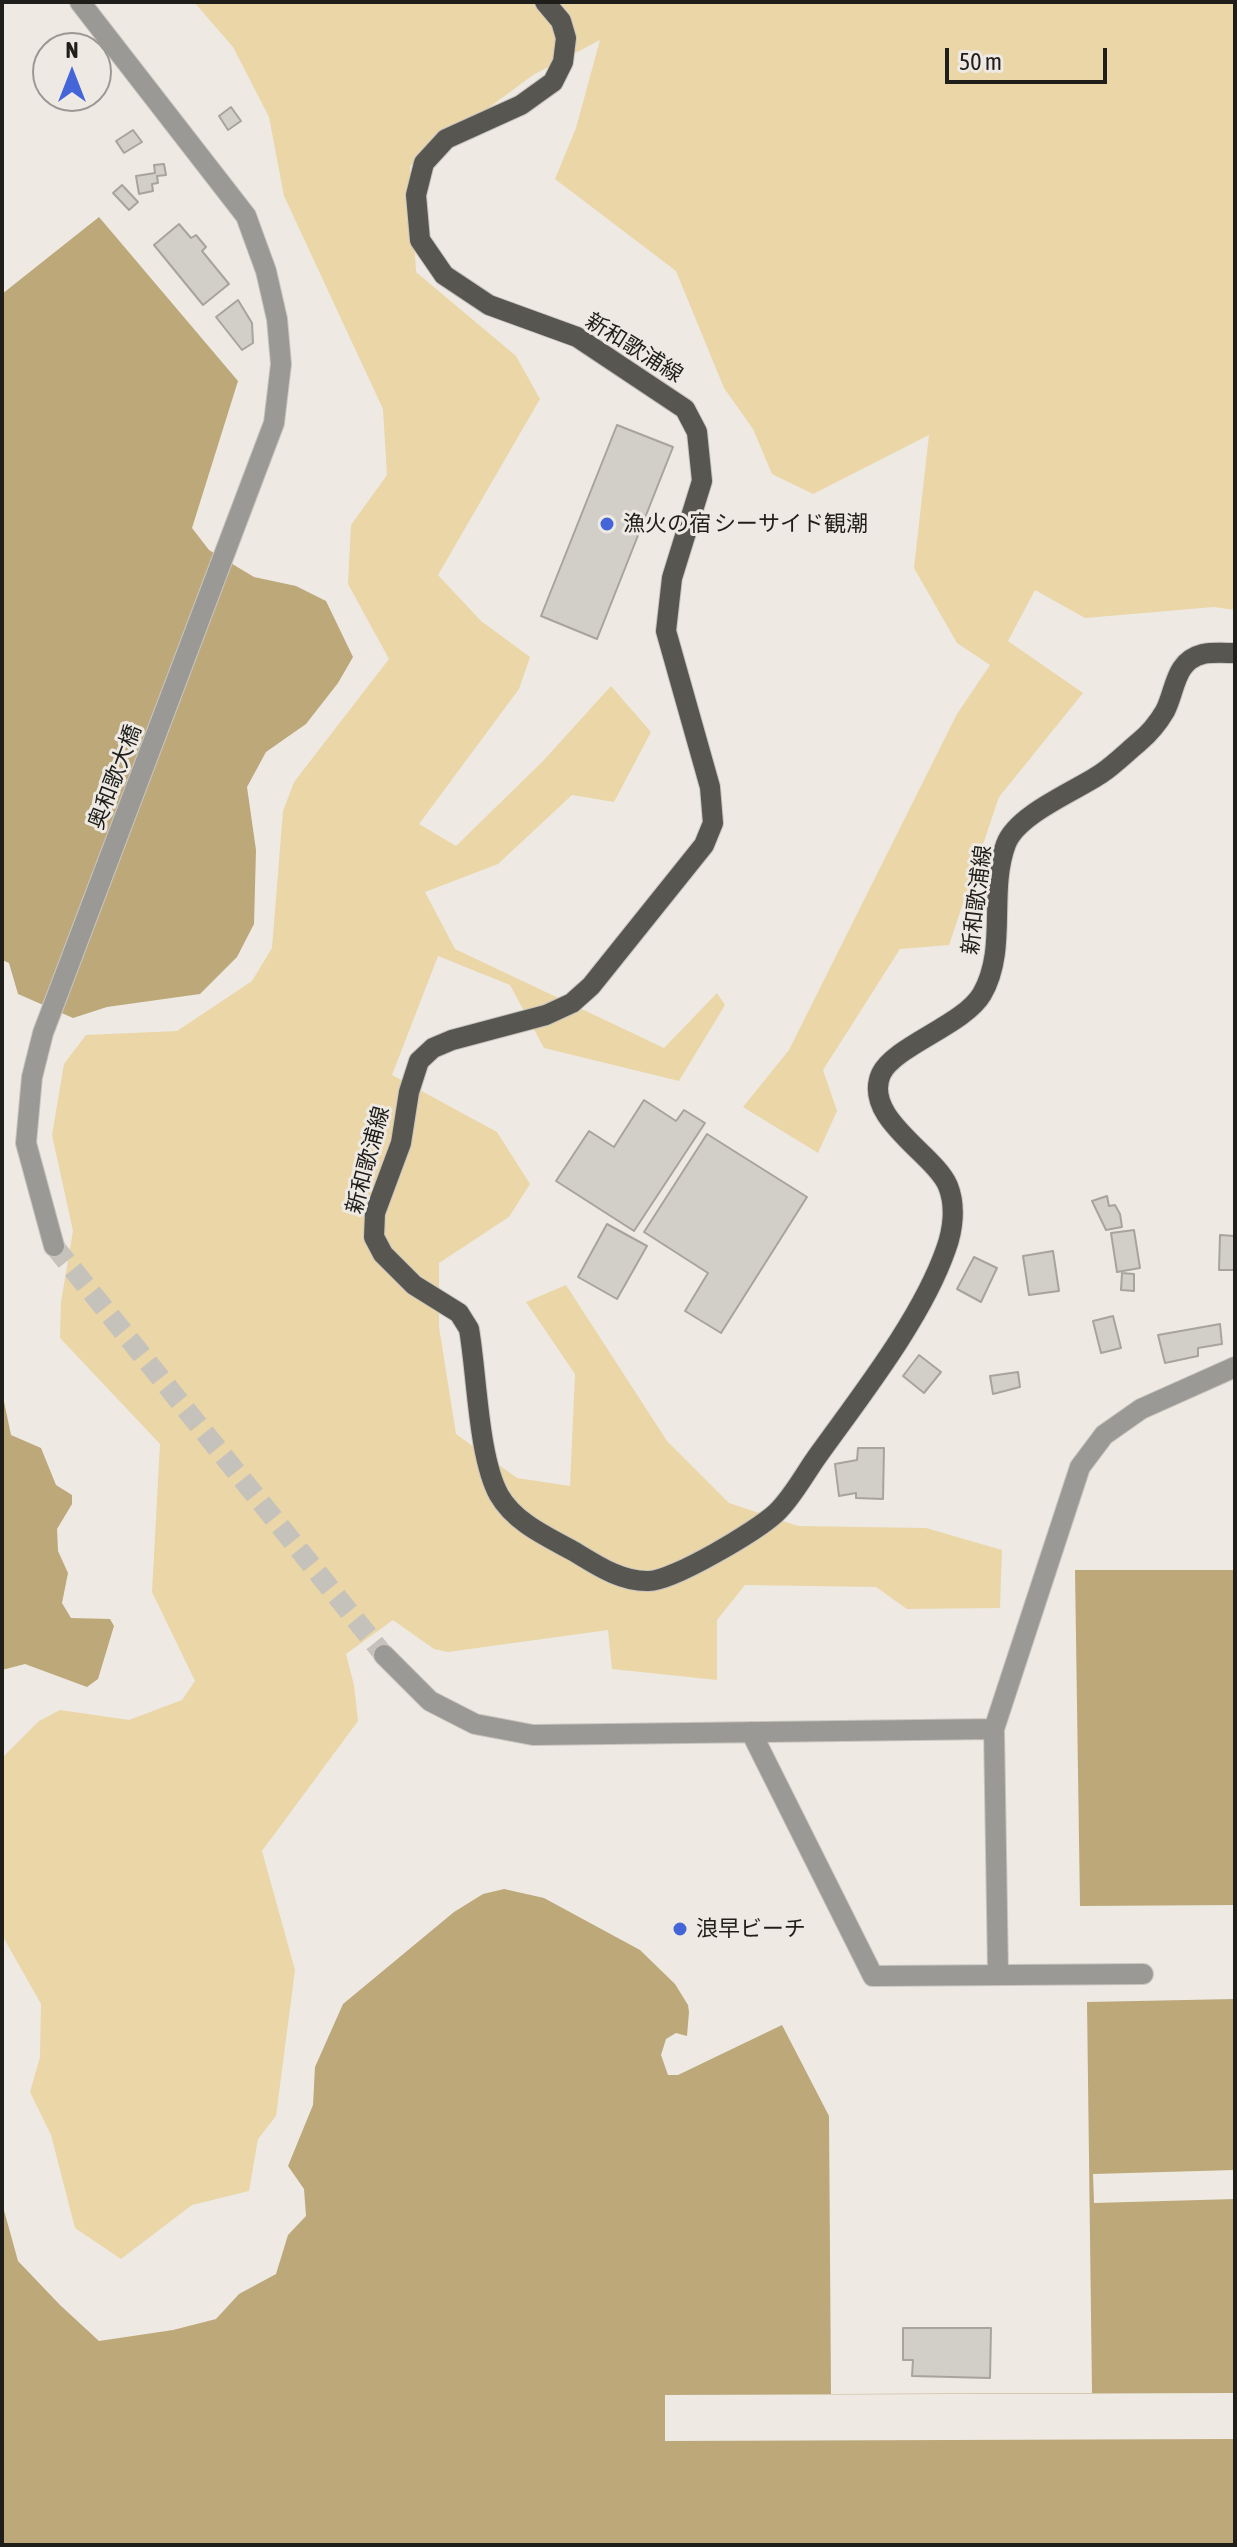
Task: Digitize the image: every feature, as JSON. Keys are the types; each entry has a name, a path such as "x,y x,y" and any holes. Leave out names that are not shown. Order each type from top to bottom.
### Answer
{"main road":[{"name":"新和歌浦線","path":"545,2 561,21 566,38 563,62 553,82 521,105 446,139 424,163 416,195 420,240 444,275 489,305 577,337 685,409 697,432 702,481 672,578 666,631 706,771 713,823 704,845 591,986 572,1003 546,1015 452,1040 433,1048 419,1061 409,1092 401,1143 375,1213 374,1237 383,1254 414,1285 459,1313 469,1329 490,1469 500,1496 523,1522 616,1576 648,1582 671,1577 776,1513 847,1414 932,1286 951,1234 952,1209 947,1181 896,1128 885,1111 879,1091 881,1073 895,1058 965,1012 980,997 994,967 1000,879 1006,842 1015,831 1024,821 1105,771 1150,733 1167,708 1177,674 1191,659 1206,653 1235,653"}],"street":[{"name":"奥和歌大橋","path":"54,1246 26,1143 32,1077 43,1033 274,423 281,364 277,319 266,271 246,216 80,2"},
{"path":"998,1973 994,1729 1080,1467 1104,1435 1141,1409 1235,1367"},
{"path":"384,1655 430,1701 475,1724 533,1735 994,1729"},
{"path":"751,1732 873,1976 1143,1974"}],"shaded area":[{"path":"194,2 1235,2 1235,610 1214,607 1085,618 1035,590 1008,641 1083,693 999,797 949,945 900,949 823,1070 837,1111 818,1153 743,1107 789,1050 957,714 990,665 957,643 914,568 929,435 813,494 772,474 753,429 724,388 676,271 555,179 576,128 600,40 533,75 410,166 416,272 516,356 540,399 438,575 481,621 530,657 519,689 419,824 456,846 543,761 611,686 651,732 614,802 572,795 498,864 425,892 455,949 664,1048 717,993 725,1005 679,1081 544,1048 510,985 438,956 392,1075 497,1132 530,1184 509,1217 439,1263 439,1327 456,1434 517,1478 570,1486 575,1374 526,1302 566,1285 667,1441 729,1503 798,1526 926,1528 1002,1550 1000,1608 907,1609 876,1587 745,1585 717,1620 717,1680 612,1669 608,1630 448,1652 434,1649 393,1620 346,1654 354,1685 358,1721 262,1851 295,1970 276,2116 258,2139 249,2191 192,2205 121,2259 75,2228 51,2135 30,2092 40,2057 41,2004 2,1935 2,1758 39,1721 60,1710 129,1720 182,1700 195,1681 152,1592 160,1444 60,1338 61,1302 73,1231 52,1135 64,1064 86,1035 177,1031 252,981 272,948 283,811 294,782 389,659 348,584 351,525 387,475 383,409 284,196 269,117 233,47"},
{"path":"99,217 238,381 192,528 209,550 254,577 296,586 326,601 353,657 338,683 306,724 266,752 247,787 256,850 254,924 237,957 200,994 107,1007 73,1018 18,994 9,963 2,960 2,294"},
{"path":"2,1392 11,1435 41,1448 56,1485 72,1495 72,1504 57,1529 58,1551 68,1573 62,1603 71,1618 110,1619 114,1626 98,1679 87,1687 25,1664 2,1670"},
{"path":"1075,1570 1235,1570 1235,1905 1080,1906"},
{"path":"504,1889 544,1898 640,1950 675,1984 689,2012 687,2036 676,2033 666,2039 661,2055 668,2075 678,2075 782,2025 829,2116 831,2394 1092,2393 1087,2002 1235,1999 1235,2545 2,2545 2,2203 18,2261 99,2341 173,2330 216,2319 239,2294 276,2274 288,2235 306,2216 304,2189 288,2166 313,2105 315,2067 343,2004 454,1912 483,1894"}],"pier":[{"path":"1235,2170 1235,2199 1094,2203 1093,2174"},
{"path":"1235,2393 1235,2439 665,2441 665,2395"}],"building":[{"path":"231,107 241,121 228,130 219,116"},
{"path":"133,130 142,142 124,153 116,141"},
{"path":"164,164 166,175 157,176 158,183 152,184 153,191 139,194 136,176 155,173 154,165"},
{"path":"122,185 138,202 129,210 113,193"},
{"path":"179,224 191,238 196,235 206,247 202,251 229,284 203,305 154,245"},
{"path":"238,300 252,323 253,343 242,350 216,317"},
{"path":"617,425 673,447 597,639 541,616"},
{"path":"644,1100 676,1121 684,1110 705,1123 634,1231 556,1181 589,1131 614,1147"},
{"path":"707,1134 807,1197 721,1333 685,1311 708,1273 644,1232"},
{"path":"1107,1196 1109,1206 1115,1205 1120,1214 1122,1227 1106,1230 1092,1201"},
{"path":"607,1224 647,1246 617,1299 578,1277"},
{"path":"1134,1230 1140,1268 1117,1272 1111,1233"},
{"path":"1220,1235 1235,1236 1235,1270 1219,1270"},
{"path":"1053,1251 1059,1291 1029,1295 1023,1256"},
{"path":"974,1257 997,1268 981,1302 957,1289"},
{"path":"1122,1273 1134,1274 1134,1291 1121,1290"},
{"path":"1113,1316 1121,1348 1101,1353 1093,1321"},
{"path":"1220,1324 1222,1344 1198,1348 1198,1356 1165,1363 1158,1335"},
{"path":"919,1355 941,1372 924,1393 903,1376"},
{"path":"1018,1372 1020,1387 993,1394 990,1376"},
{"path":"858,1448 884,1448 883,1499 856,1498 856,1493 839,1496 835,1464 857,1460"},
{"path":"903,2328 991,2328 990,2378 912,2376 913,2360 903,2360"}],"tunnel":[{"path":"54,1246 384,1655"}],"place":[{"name":"漁火の宿 シーサイド観潮","path":"607,524"},
{"name":"浪早ビーチ","path":"680,1929"}]}
